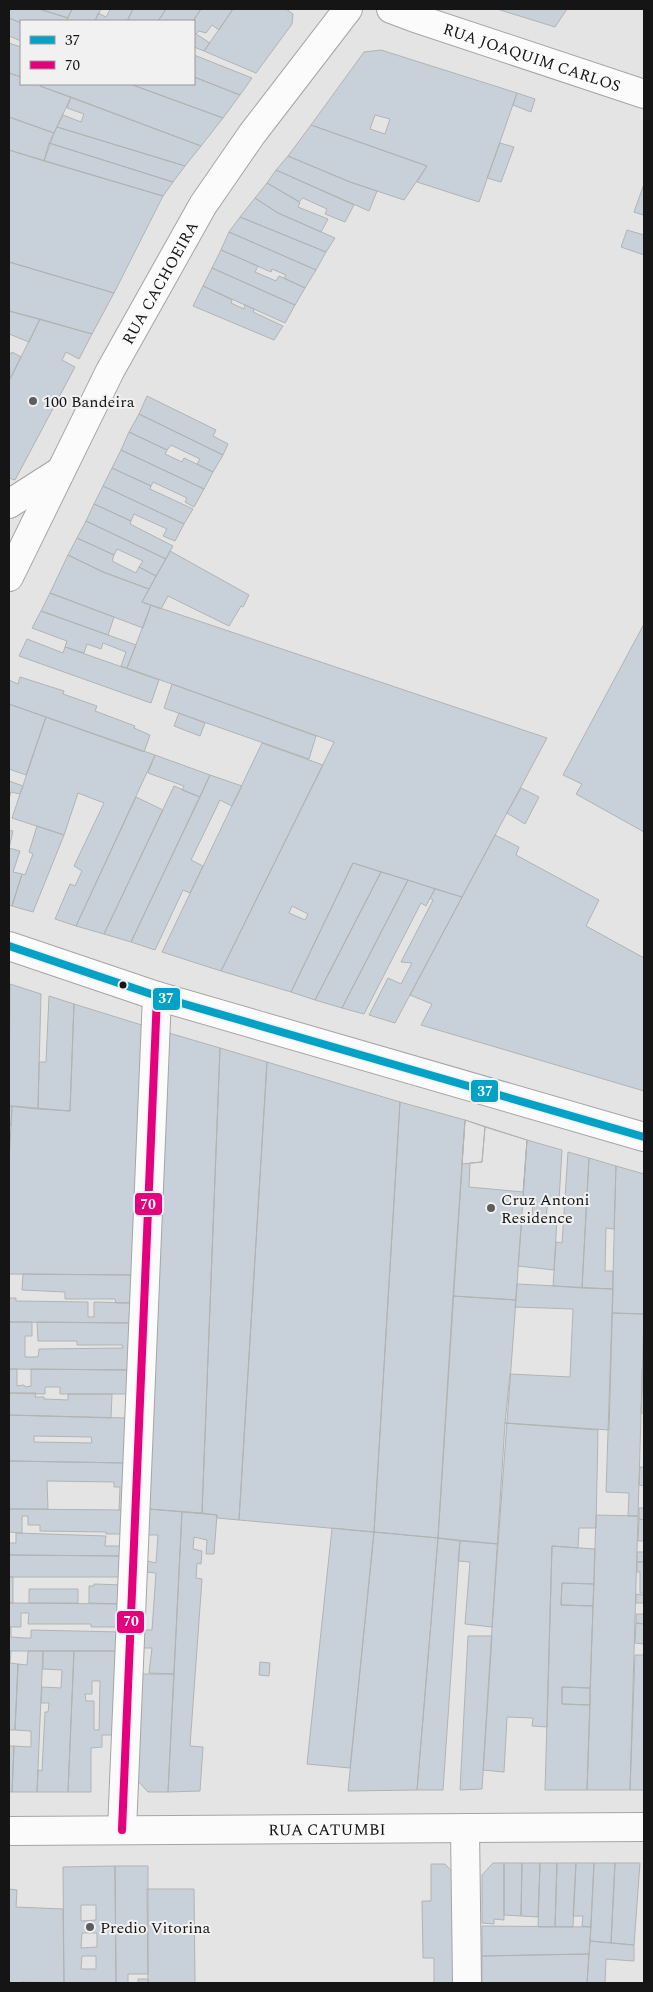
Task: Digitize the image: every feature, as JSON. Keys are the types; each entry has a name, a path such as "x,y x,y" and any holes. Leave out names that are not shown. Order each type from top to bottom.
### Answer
{"street":[{"name":"RUA CACHOEIRA","path":"9,577 110,370 203,205 252,134 348,9"},
{"name":"RUA JOAQUIM CARLOS","path":"391,9 644,94"},
{"path":"9,504 61,471"},
{"path":"9,946 157,996 644,1137"},
{"path":"122,1830 157,996"},
{"name":"RUA CATUMBI","path":"9,1831 644,1827"},
{"path":"465,1828 467,1983"}],"building":[{"path":"9,9 39,9 68,18 67,20 20,20 20,23 9,18"},
{"path":"39,9 72,9 68,18"},
{"path":"72,9 101,9 96,20 66,20"},
{"path":"107,9 133,9 128,20 95,20 98,13 106,17 110,10"},
{"path":"133,9 166,9 159,20 128,19"},
{"path":"166,9 201,9 194,20 159,20"},
{"path":"201,9 233,9 219,30 212,25 206,33 199,31 196,34 210,43 204,51 195,47 194,20"},
{"path":"233,9 286,9 293,14 292,24 256,73 204,51"},
{"path":"497,9 567,9 555,27"},
{"path":"9,18 20,23 20,41 9,36"},
{"path":"9,43 20,47 20,77 9,73"},
{"path":"381,50 517,93 479,202 417,182 427,166 311,125 364,52","holes":["375,115 390,119 385,134 370,129"]},
{"path":"195,55 252,78 240,95 195,77"},
{"path":"9,73 20,77 20,85 40,85 71,97 54,133 9,117"},
{"path":"195,77 240,95 223,118 133,85 195,85"},
{"path":"133,85 223,118 201,146 40,86"},
{"path":"517,93 535,99 531,112 513,105"},
{"path":"71,97 201,146 185,166 57,127 63,115 81,122 84,114 67,108"},
{"path":"9,117 54,133 44,161 9,150"},
{"path":"311,125 427,166 404,200 350,182 288,156"},
{"path":"57,127 185,166 173,182 49,143"},
{"path":"49,143 173,182 163,196 44,161"},
{"path":"500,143 514,147 501,182 487,178"},
{"path":"9,150 163,196 114,293 9,262"},
{"path":"288,156 350,182 377,191 369,211 276,170"},
{"path":"276,170 354,205 345,222 325,214 327,209 303,198 299,202 267,183"},
{"path":"267,183 300,202 298,207 328,219 321,232 278,213 255,198"},
{"path":"644,184 644,211 643,215 634,212"},
{"path":"255,198 278,213 335,238 326,252 240,217"},
{"path":"240,217 326,252 316,270 229,232"},
{"path":"627,230 644,235 644,255 621,247"},
{"path":"229,232 316,270 305,288 284,278 286,275 272,269 271,272 221,250"},
{"path":"221,250 258,266 255,272 276,281 279,276 305,288 295,305 212,268"},
{"path":"9,262 114,293 92,334 9,311"},
{"path":"212,268 295,305 285,323 203,286"},
{"path":"203,286 232,300 231,303 244,309 245,305 254,309 253,312 283,326 274,340 193,306"},
{"path":"9,311 40,319 29,342 9,334"},
{"name":"100 Bandeira","path":"40,319 92,334 79,359 66,352 62,360 75,367 15,480 9,478 9,381"},
{"path":"12,352 21,357 10,379 9,353 11,354"},
{"path":"147,396 216,430 213,436 228,444 223,455 139,414"},
{"path":"139,414 223,455 213,472 197,464 200,459 171,445 167,450 129,432"},
{"path":"129,432 167,450 165,454 182,462 184,458 213,472 204,489 121,450"},
{"path":"121,450 204,489 194,507 185,502 187,498 153,482 151,486 112,468"},
{"path":"112,468 151,486 150,489 193,509 184,524 103,486"},
{"path":"103,486 184,524 175,541 163,536 167,529 134,514 131,521 94,504"},
{"path":"94,504 131,521 130,524 173,546 166,559 86,521"},
{"path":"86,521 166,559 156,576 139,567 143,561 117,549 114,555 77,538"},
{"path":"77,538 114,555 112,561 136,573 139,567 156,576 149,589 103,572 68,555"},
{"path":"170,551 249,595 229,626 168,596 161,609 142,602"},
{"path":"68,555 103,572 149,589 142,602 151,605 143,628 50,593"},
{"path":"50,593 114,617 108,635 41,611"},
{"path":"151,605 547,738 462,897 353,863 291,992 221,971 334,742 127,668","holes":["292,906 308,914 305,920 289,913"]},
{"path":"41,611 136,645 127,668 121,666 126,652 103,643 101,649 87,644 84,653 65,647 67,641 32,628"},
{"path":"644,624 644,832 576,794 582,784 563,775"},
{"path":"27,639 63,653 65,647 159,680 151,703 19,656"},
{"path":"20,677 64,691 63,694 97,706 95,711 135,726 134,728 150,735 144,752 9,704 9,680 18,684"},
{"path":"172,684 316,736 309,759 164,708"},
{"path":"9,704 46,717 26,775 9,769"},
{"path":"179,713 205,723 200,736 174,726"},
{"path":"46,717 155,755 76,926 55,919 70,884 75,886 82,871 74,866 104,803 78,793 64,835 12,818"},
{"path":"262,743 323,765 221,971 162,952"},
{"path":"155,755 210,775 200,797 182,790 184,786 148,773"},
{"path":"210,775 242,786 232,806 220,800 191,860 203,866 190,893 183,890 155,950 131,942"},
{"path":"9,781 23,786 20,794 11,792 9,799"},
{"path":"174,786 200,797 131,942 104,934"},
{"path":"521,788 539,797 525,824 507,813"},
{"path":"136,797 163,810 104,934 76,926"},
{"path":"37,826 64,835 33,912 12,906 22,874 25,875 33,854 29,852"},
{"path":"9,830 13,831 9,848"},
{"path":"495,835 519,847 516,855 599,900 586,926 644,958 644,1091 421,1025 432,1004 410,995"},
{"path":"9,848 20,851 13,872 22,874 12,906 9,905"},
{"path":"353,863 381,872 315,1000 291,992"},
{"path":"381,872 408,880 342,1008 315,1000"},
{"path":"408,880 435,889 426,906 421,903 364,1014 342,1008"},
{"path":"435,889 462,897 395,1023 369,1015 388,978 401,984 412,963 401,962 433,900 430,898"},
{"path":"10,984 41,994 38,1109 9,1106"},
{"path":"49,996 74,1004 70,1111 38,1109 39,1062 46,1062"},
{"path":"74,1004 145,1026 134,1275 9,1274 9,1164 12,1106 70,1111"},
{"path":"169,1033 220,1048 202,1513 149,1509"},
{"path":"220,1048 267,1062 239,1520 217,1518 217,1515 202,1513"},
{"path":"267,1062 400,1102 374,1532 239,1520"},
{"path":"400,1102 465,1120 438,1538 374,1532"},
{"path":"9,1106 12,1106 11,1126 9,1125"},
{"name":"Cruz Antoni Residence","path":"465,1120 527,1140 516,1300 453,1296"},
{"path":"465,1120 485,1127 482,1162 462,1164"},
{"path":"485,1127 527,1140 523,1192 469,1187 470,1163 482,1162"},
{"path":"527,1140 562,1150 559,1201 548,1200 546,1218 557,1219 554,1270 518,1266 522,1218 532,1218 533,1200 523,1198"},
{"path":"568,1152 589,1158 582,1288 553,1286 556,1242 562,1243"},
{"path":"589,1158 616,1166 614,1229 606,1228 605,1271 613,1271 613,1289 582,1288"},
{"path":"616,1166 644,1174 644,1314 612,1313"},
{"path":"23,1274 134,1275 132,1303 116,1303 115,1299 65,1299 65,1292 22,1290"},
{"path":"517,1284 613,1289 609,1430 505,1423 510,1374 570,1377 573,1309 515,1307"},
{"path":"453,1296 516,1300 498,1544 438,1538"},
{"path":"9,1298 16,1298 16,1301 88,1302 88,1317 94,1317 94,1302 132,1303 132,1323 9,1322"},
{"path":"612,1313 644,1314 638,1516 628,1516 629,1493 606,1492"},
{"path":"9,1322 32,1322 32,1336 25,1336 25,1357 38,1357 39,1349 123,1348 122,1345 77,1345 77,1341 38,1341 37,1322 132,1323 130,1370 9,1369"},
{"path":"9,1369 17,1369 17,1386 24,1385 25,1387 31,1386 31,1369 130,1370 129,1394 60,1394 60,1387 45,1387 45,1394 9,1393"},
{"path":"642,1369 644,1369 644,1390 642,1390"},
{"path":"642,1390 644,1390 644,1413 641,1413"},
{"path":"9,1393 36,1393 35,1397 44,1397 44,1399 68,1400 68,1394 112,1394 111,1418 9,1415"},
{"path":"9,1415 128,1418 127,1463 9,1461","holes":["34,1436 91,1437 92,1443 34,1442"]},
{"path":"505,1423 598,1430 596,1528 579,1528 578,1548 552,1546 547,1727 532,1726 533,1718 507,1717 504,1772 483,1770"},
{"path":"9,1461 127,1463 125,1510 119,1510 120,1487 114,1487 114,1482 47,1481 48,1509 9,1509"},
{"path":"640,1467 644,1467 644,1486 639,1485"},
{"path":"639,1508 644,1508 644,1520 639,1519"},
{"path":"9,1509 125,1510 124,1534 40,1531 40,1525 28,1525 28,1516 22,1516 22,1533 9,1532"},
{"path":"149,1509 182,1512 174,1674 149,1673 152,1648 143,1648 144,1630 152,1630 156,1573 146,1572 147,1561 156,1563 158,1535 148,1535"},
{"path":"182,1512 217,1515 214,1554 206,1554 207,1540 194,1537 193,1549 202,1551 201,1564 197,1563 196,1578 202,1579 190,1746 203,1747 200,1791 168,1792"},
{"path":"596,1515 638,1516 630,1790 587,1790"},
{"path":"639,1519 644,1520 644,1541 638,1541"},
{"path":"332,1528 374,1532 350,1768 307,1764"},
{"path":"374,1532 438,1538 417,1790 348,1791"},
{"path":"16,1533 106,1536 105,1546 124,1546 123,1556 9,1555 9,1543 16,1543"},
{"path":"438,1538 460,1541 443,1790 417,1790"},
{"path":"460,1541 498,1544 492,1627 465,1624 470,1562 458,1561"},
{"path":"552,1546 595,1549 594,1584 562,1583 561,1605 593,1606 590,1688 562,1687 562,1704 590,1705 587,1790 545,1790"},
{"path":"637,1552 644,1552 644,1562 637,1562"},
{"path":"9,1555 123,1556 123,1577 9,1577"},
{"path":"637,1562 644,1562 644,1593 640,1593 640,1572 637,1572"},
{"path":"9,1577 13,1577 13,1603 9,1603"},
{"path":"562,1583 594,1584 593,1606 561,1605"},
{"path":"94,1584 123,1585 122,1604 89,1603 89,1586 94,1586"},
{"path":"29,1589 78,1589 78,1603 29,1603"},
{"path":"636,1594 644,1595 644,1603 636,1603"},
{"path":"9,1603 122,1604 121,1627 91,1627 91,1624 28,1624 29,1613 21,1613 21,1627 9,1627"},
{"path":"636,1614 644,1614 644,1624 636,1623"},
{"path":"636,1623 644,1624 644,1644 635,1643"},
{"path":"9,1627 11,1627 11,1637 25,1638 31,1638 31,1630 120,1632 119,1651 9,1651"},
{"path":"468,1636 492,1636 482,1789 460,1790"},
{"path":"9,1651 11,1651 10,1663 18,1664 15,1730 9,1730"},
{"path":"28,1651 43,1651 37,1792 12,1792 14,1746 31,1747 31,1731 15,1730 18,1664 27,1665"},
{"path":"43,1651 74,1651 68,1792 37,1792 38,1770 42,1771 45,1712 48,1712 49,1703 41,1703 42,1687 61,1688 62,1670 43,1669"},
{"path":"74,1651 119,1651 115,1735 102,1735 102,1747 91,1748 91,1792 68,1792","holes":["92,1681 100,1681 99,1730 94,1730 94,1701 86,1701 85,1694 92,1694"]},
{"path":"635,1655 644,1655 644,1790 630,1790"},
{"path":"260,1662 270,1663 269,1676 259,1675"},
{"path":"142,1674 174,1674 168,1792 148,1792 137,1780"},
{"path":"562,1687 590,1688 590,1705 562,1704"},
{"path":"9,1746 14,1746 12,1792 9,1792"},
{"path":"493,1863 504,1863 504,1920 494,1919 494,1924 482,1923 482,1875"},
{"path":"504,1863 522,1863 521,1916 504,1915"},
{"path":"522,1863 540,1863 538,1917 521,1916"},
{"path":"540,1863 557,1863 555,1927 538,1927"},
{"path":"557,1863 576,1863 573,1927 555,1927"},
{"path":"576,1863 594,1863 591,1927 582,1926 583,1916 573,1916"},
{"path":"594,1863 615,1863 611,1943 590,1941"},
{"path":"615,1863 640,1863 634,1945 611,1943"},
{"path":"431,1864 445,1864 455,1875 454,1983 434,1983 434,1958 423,1958 422,1901 431,1901"},
{"name":"Predio Vitorina","path":"115,1866 116,1983 64,1983 63,1867","holes":["81,1905 96,1905 96,1920 81,1921","82,1933 97,1933 97,1947 81,1948","82,1956 96,1956 96,1969 81,1969"]},
{"path":"115,1866 148,1866 148,1974 128,1974 128,1983 116,1983"},
{"path":"9,1889 17,1890 16,1907 63,1909 64,1983 9,1983"},
{"path":"147,1889 194,1889 195,1983 148,1983"},
{"path":"482,1926 591,1927 589,1954 482,1956"},
{"path":"590,1941 634,1945 634,1961 606,1959 605,1983 587,1983"},
{"path":"589,1954 587,1983 482,1983 482,1956"},
{"path":"138,1979 148,1979 148,1983 138,1983"}],"transit line":[{"name":"37","path":"9,946 157,996 644,1137"},
{"name":"70","path":"122,1830 157,996"}],"place":[{"name":"100 Bandeira","path":"33,401"},
{"name":"Cruz Antoni Residence","path":"491,1208"},
{"name":"Predio Vitorina","path":"90,1927"}]}
